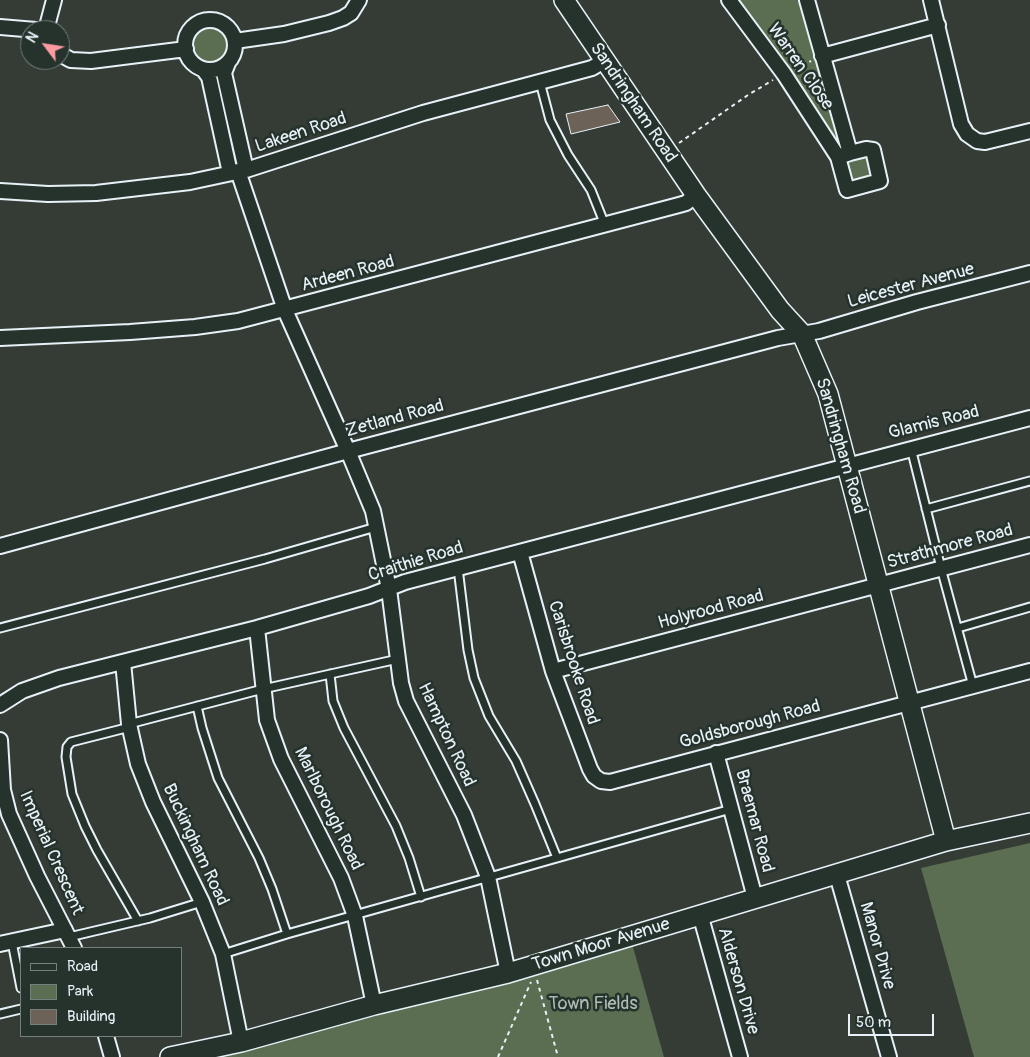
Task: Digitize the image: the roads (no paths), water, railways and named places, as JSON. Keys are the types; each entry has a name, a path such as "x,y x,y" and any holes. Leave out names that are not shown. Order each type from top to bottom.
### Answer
{"street":[{"path":"49,20 54,0"},
{"path":"235,41 284,34 329,23 344,18 351,12 359,0"},
{"name":"Sandringham Road","path":"564,0 696,195 780,310 802,334 828,394 946,841"},
{"name":"Warren Close","path":"729,0 844,155 822,56 807,0"},
{"path":"932,0 961,124 967,134 985,142 1030,131"},
{"path":"204,20 222,22 228,27 235,41 234,54 224,73 238,172 209,77 203,69 191,61 186,50 186,37 191,29 204,20"},
{"name":"Warren Close","path":"822,56 938,25"},
{"path":"0,27 20,29"},
{"path":"70,59 91,61 186,50"},
{"name":"Lakeen Road","path":"0,191 48,194 96,193 164,186 238,172 423,113 592,68 604,61"},
{"path":"203,69 213,70 221,68 228,63"},
{"name":"Hampton Road","path":"238,172 285,310 373,511 389,589 401,683 406,701 464,815 488,877 508,973"},
{"name":"Ardeen Road","path":"0,338 195,327 238,321 679,205 686,203 696,195"},
{"name":"Leicester Avenue","path":"802,334 1030,273"},
{"name":"Zetland Road","path":"0,546 348,451 778,338 802,334"},
{"name":"Glamis Road","path":"847,466 911,448 1030,420"},
{"name":"Craithie Road","path":"0,705 22,692 58,678 257,628 369,596 405,582 847,466"},
{"name":"Strathmore Road","path":"879,585 1030,545"},
{"name":"Carisbrooke Road","path":"520,552 552,671 590,769 594,776 601,781"},
{"name":"Holyrood Road","path":"552,671 879,585"},
{"name":"Marlborough Road","path":"257,628 267,720 281,759 342,878 355,916 374,1004"},
{"name":"Buckingham Road","path":"123,662 130,726 138,764 152,802 202,902 223,954 241,1042"},
{"name":"Goldsborough Road","path":"601,781 610,782 1030,671"},
{"name":"Imperial Crescent","path":"0,740 5,815 69,938"},
{"name":"Braemar Road","path":"716,753 755,898"},
{"name":"Town Moor Avenue","path":"170,1057 241,1042 374,1004 508,973 946,841 1030,824"},
{"name":"Manor Drive","path":"837,875 889,1057"},
{"name":"Alderson Drive","path":"700,914 740,1057"},
{"path":"6,943 69,938"},
{"path":"106,1037 112,1057"}],"lane":[{"path":"540,82 550,120 564,148 596,198 605,225"},
{"path":"911,448 973,686"},
{"path":"926,509 1030,481"},
{"path":"0,628 376,528"},
{"path":"458,568 466,642 474,678 489,716 524,778 557,858"},
{"path":"958,628 1030,607"},
{"path":"138,921 97,850 72,794 66,757 67,747 71,742 197,706 398,659"},
{"path":"330,674 331,691 337,710 354,750 396,826 409,858 421,897"},
{"path":"197,706 218,778 259,858 287,934"},
{"path":"223,954 287,934 731,809"},
{"path":"69,938 138,921 202,902"},
{"path":"6,943 20,985"},
{"path":"0,1014 20,1009"}],"park label":[{"name":"Town Fields","path":"593,1004"}]}
